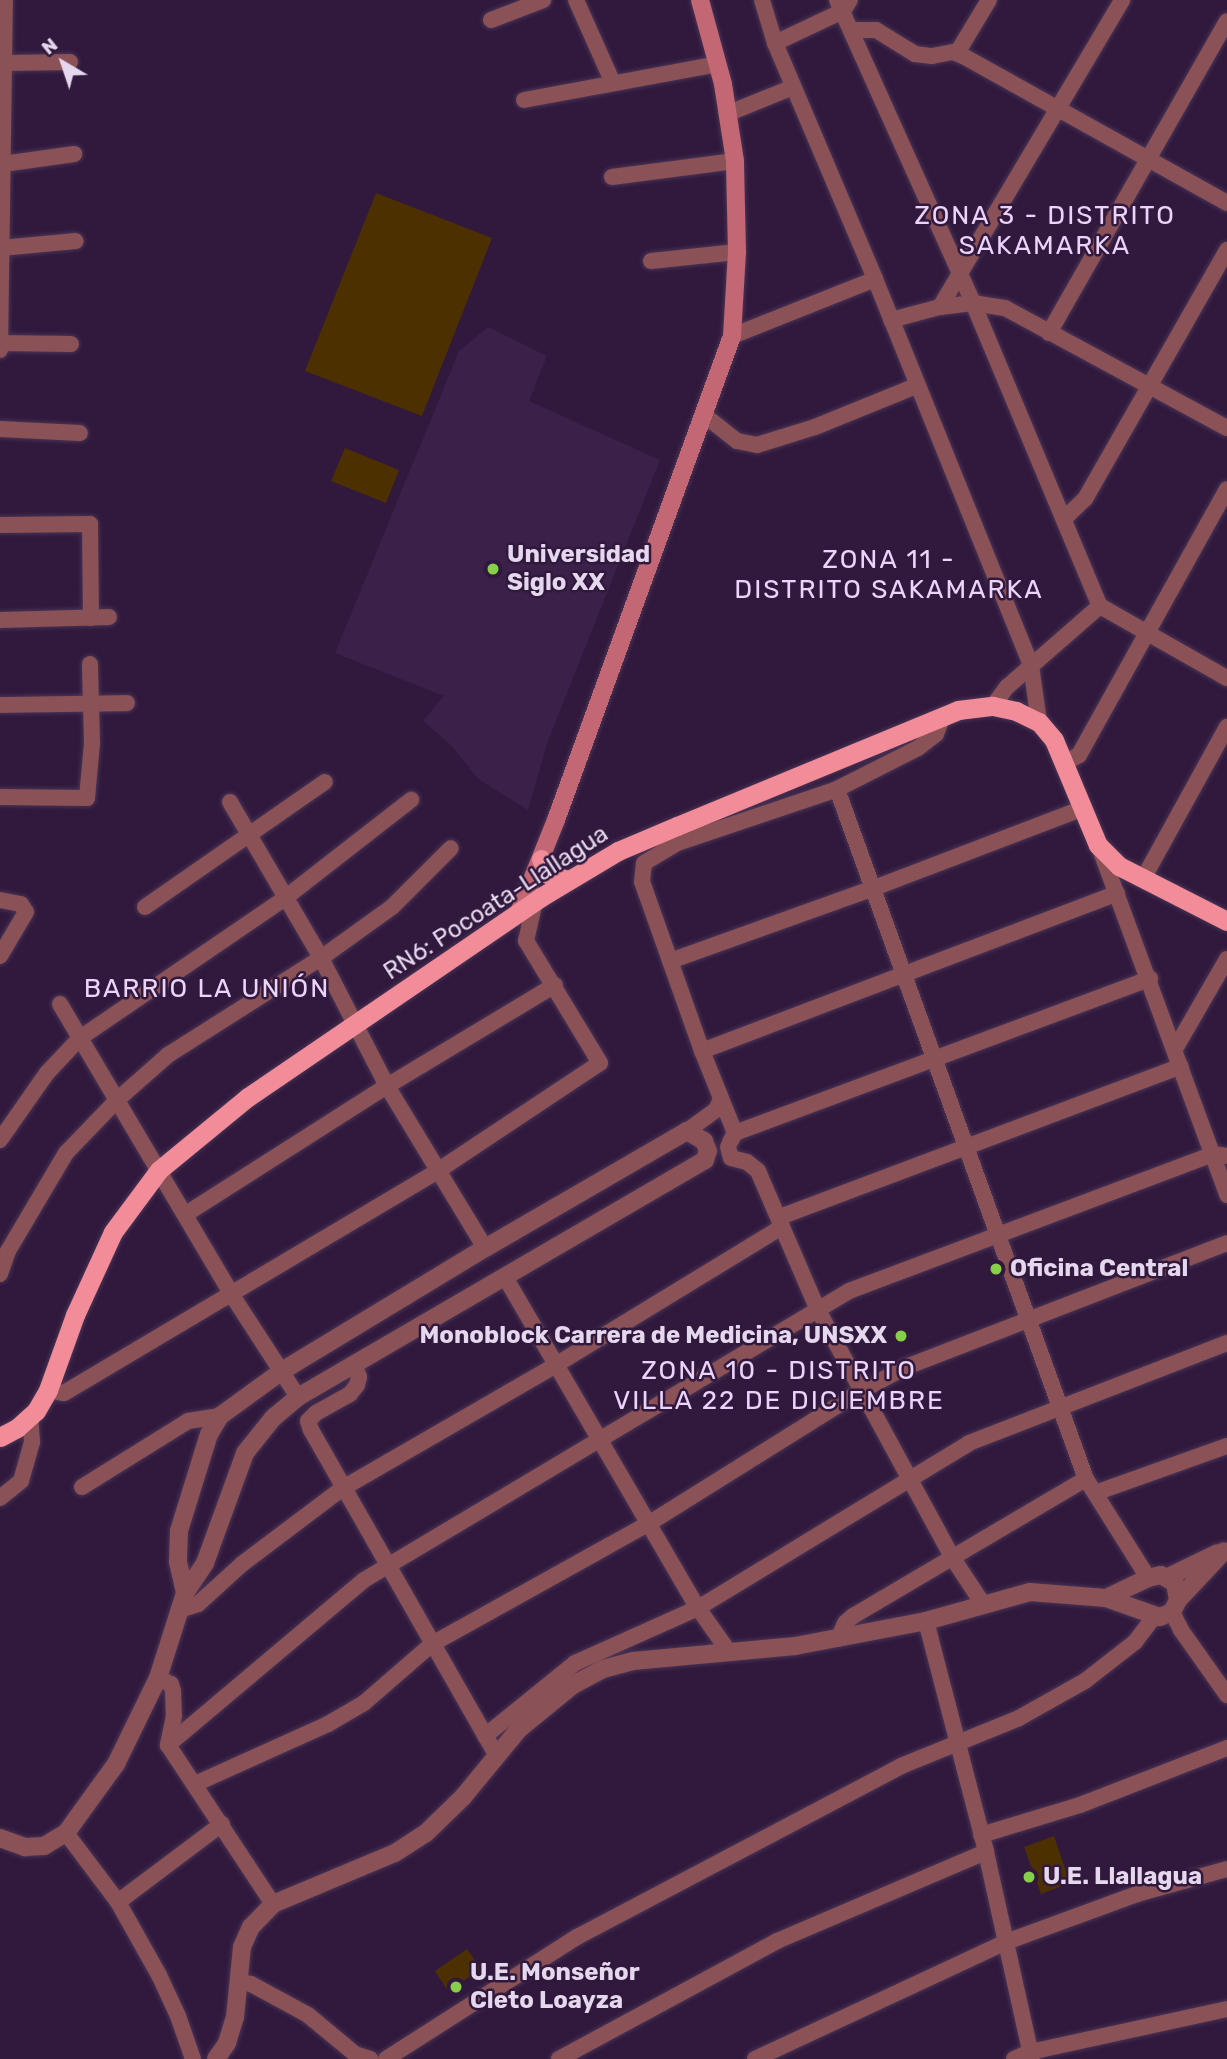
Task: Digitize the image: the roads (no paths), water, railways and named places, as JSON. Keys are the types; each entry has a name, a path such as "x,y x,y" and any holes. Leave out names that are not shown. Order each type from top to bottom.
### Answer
{"highway":[{"name":"RN6: Pocoata-Llallagua","path":"0,1437 30,1416 48,1390 75,1315 113,1232 159,1170 248,1097 527,907 618,851 958,709 993,706 1016,711 1039,722"},
{"path":"1039,722 1054,740 1098,845 1119,866 1227,921"},
{"path":"541,859 548,874 568,880"}],"main road":[{"path":"527,907 541,859 732,336 737,252 735,161 729,113 701,0"}],"street":[{"path":"0,350 5,0"},
{"path":"491,20 542,0"},
{"path":"576,0 612,81"},
{"path":"762,0 775,43 875,279 1031,665 1039,722"},
{"path":"957,53 989,0"},
{"path":"940,307 1122,0"},
{"path":"775,43 843,4 851,30 1065,518 1100,606 1227,678"},
{"path":"1049,333 1227,21"},
{"path":"851,30 876,30 915,54 932,56 957,53 1227,203"},
{"path":"6,63 70,62"},
{"path":"524,100 612,81 718,64"},
{"path":"729,113 793,87"},
{"path":"3,164 74,154"},
{"path":"612,177 735,161"},
{"path":"1,248 76,241"},
{"path":"1065,518 1085,499 1227,250"},
{"path":"651,261 737,252"},
{"path":"732,336 875,279"},
{"path":"891,320 940,307 972,303 1005,308 1227,428"},
{"path":"0,343 71,344"},
{"path":"704,415 737,440 757,445 815,427 916,386"},
{"path":"0,429 80,433"},
{"path":"1065,763 1079,755 1144,633 1227,489"},
{"path":"0,525 90,524 91,618"},
{"path":"993,706 1007,687 1100,606"},
{"path":"0,620 109,617"},
{"path":"0,797 87,798 93,704 90,664"},
{"path":"0,705 127,703"},
{"path":"943,716 936,734 918,748 837,789 677,842 644,863 642,882 721,1099 732,1140 730,1158 747,1162 758,1171 818,1310 952,1557 983,1604"},
{"path":"1143,878 1227,727"},
{"path":"145,907 325,782"},
{"path":"837,789 937,1057 1060,1408 1091,1486 1146,1579"},
{"path":"0,1140 47,1073 80,1038 285,898 411,800"},
{"path":"230,802 321,958 387,1086 485,1248"},
{"path":"670,961 874,888 1081,809"},
{"path":"1098,845 1181,1066 1220,1155 1227,1192"},
{"path":"0,1275 8,1251 66,1153 117,1100 168,1055 321,958 392,907 451,848"},
{"path":"702,1051 1117,893"},
{"path":"0,900 21,904 26,912 0,956"},
{"path":"48,1390 64,1393 439,1170 600,1063 555,985 526,942 527,907"},
{"path":"1175,1049 1227,959"},
{"path":"0,1838 25,1847 44,1846 66,1833 116,1764 158,1678 183,1602 205,1563 245,1453 273,1419 298,1396 705,1160 732,1140 937,1057 1150,979"},
{"path":"186,1214 387,1086 555,985"},
{"path":"60,1004 230,1292 298,1396"},
{"path":"183,1602 198,1604 242,1564 343,1488 554,1366 781,1222 1181,1066"},
{"path":"183,1602 178,1562 179,1531 209,1434 220,1416 282,1371 485,1248 687,1131 716,1110 721,1099"},
{"path":"687,1131 704,1141 708,1151 705,1160"},
{"path":"168,1745 364,1580 849,1291 1220,1155"},
{"path":"195,1784 328,1724 364,1703 432,1644 648,1524 861,1391 906,1367 1227,1243"},
{"path":"505,1277 554,1366 698,1608 729,1652"},
{"path":"485,1736 575,1663 698,1608 969,1443 1227,1343"},
{"path":"354,1365 359,1377 350,1394 308,1421 343,1488 497,1756"},
{"path":"0,1498 21,1481 32,1442 30,1416"},
{"path":"82,1487 188,1421 220,1416"},
{"path":"838,1639 845,1623 853,1616 952,1557 1091,1486 1227,1446"},
{"path":"1106,1598 1146,1579 1168,1577 1225,1550"},
{"path":"386,2059 577,1937 889,1772 1019,1718 1085,1681 1135,1642 1162,1610 1225,1550"},
{"path":"1162,1610 1175,1583 1168,1577"},
{"path":"1146,1579 1138,1591 1138,1602 1162,1610 1181,1630 1227,1695"},
{"path":"216,2059 227,2043 235,2017 242,1947 251,1927 273,1904 395,1853 426,1833 463,1797 544,1706 573,1685 603,1669 633,1661 838,1639 926,1620 1030,1592 1106,1598 1162,1610"},
{"path":"926,1620 986,1852 1031,2055"},
{"path":"158,1678 171,1684 173,1691 174,1716 168,1745 273,1904"},
{"path":"981,1835 1080,1805 1227,1748"},
{"path":"118,1902 222,1825"},
{"path":"66,1833 118,1902 159,1975 178,2016 193,2059"},
{"path":"559,2059 777,1941 986,1852"},
{"path":"755,2059 1006,1942 1137,1894 1227,1870"},
{"path":"239,1982 251,1984 308,2015 355,2054 370,2059"},
{"path":"1014,2059 1227,2009"}],"place":[{"name":"Universidad Siglo XX","path":"493,569"},
{"name":"Oficina Central","path":"996,1269"},
{"name":"Monoblock Carrera de Medicina, UNSXX","path":"901,1336"},
{"name":"U.E. Llallagua","path":"1029,1877"},
{"name":"U.E. Monseñor Cleto Loayza","path":"456,1987"}],"district":[{"name":"ZONA 3 - DISTRITO SAKAMARKA","path":"1045,231"},
{"name":"ZONA 11 - DISTRITO SAKAMARKA","path":"889,575"},
{"name":"BARRIO LA UNIÓN","path":"207,989"},
{"name":"ZONA 10 - DISTRITO VILLA 22 DE DICIEMBRE","path":"779,1386"}]}
